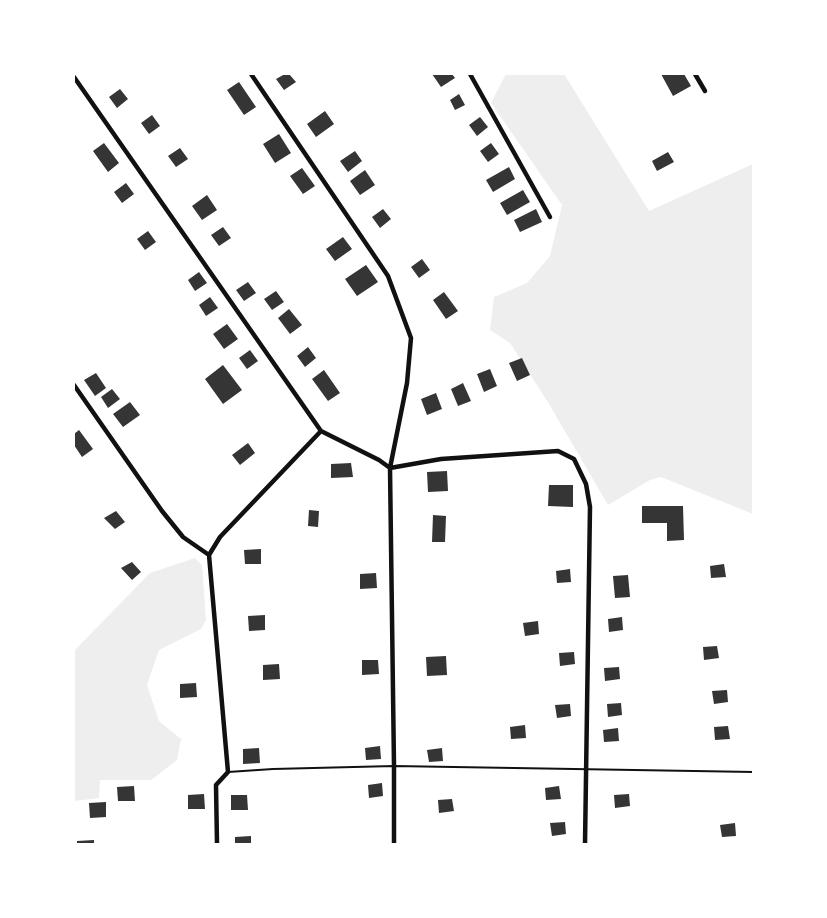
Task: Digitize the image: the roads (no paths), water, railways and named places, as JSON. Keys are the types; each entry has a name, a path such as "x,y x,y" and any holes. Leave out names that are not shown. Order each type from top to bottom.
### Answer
{"street":[{"path":"251,74 388,276 411,338 407,383 390,468 394,844"},
{"path":"470,74 550,217"},
{"path":"695,74 705,91"},
{"path":"74,77 321,431 379,460 390,468 441,459 558,451 574,459 586,484 590,507 585,844"},
{"path":"74,385 162,511 183,537 210,555"},
{"path":"217,844 216,785 228,772 210,555 220,537 321,431"}],"lane":[{"path":"228,772 394,766 753,772"}]}
